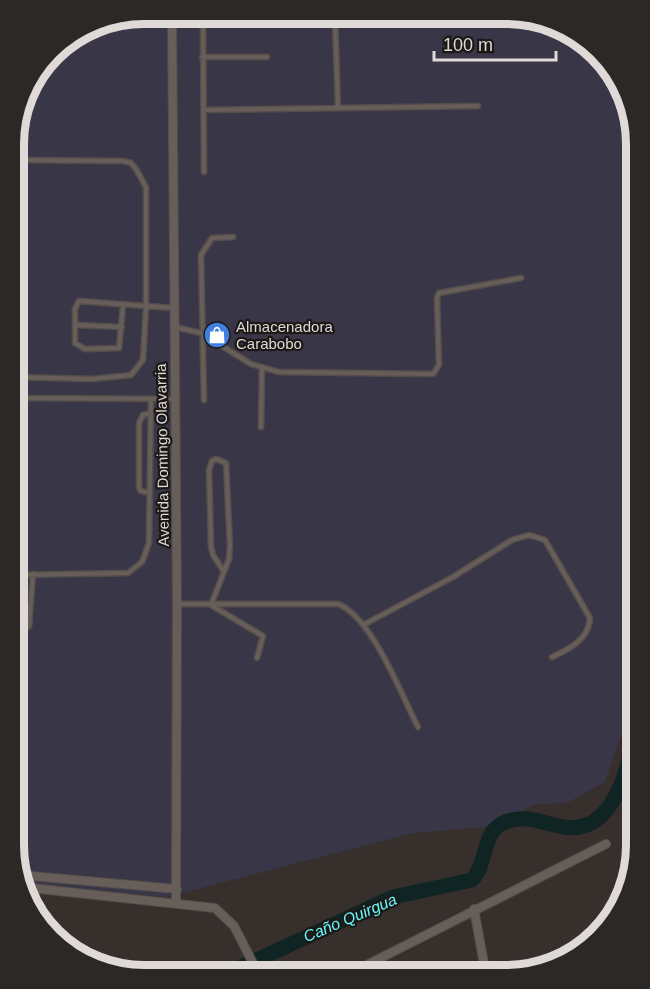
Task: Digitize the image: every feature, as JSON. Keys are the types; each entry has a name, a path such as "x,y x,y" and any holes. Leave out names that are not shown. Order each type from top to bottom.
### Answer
{"street":[{"name":"Avenida Domingo Olavarria","path":"172,24 177,604 176,904"},
{"path":"366,965 606,844"},
{"path":"28,876 177,889"},
{"path":"32,888 205,906 222,913 234,926 254,965"},
{"path":"474,909 484,965"}],"lane":[{"path":"202,24 204,172"},
{"path":"335,24 338,108"},
{"path":"202,57 267,57"},
{"path":"203,110 478,106"},
{"path":"24,160 123,161 131,163 146,187 146,307 142,360 131,375 92,379 24,377"},
{"path":"204,400 201,255 212,238 233,237"},
{"path":"175,327 201,333 240,358 262,368 279,372 433,374 439,364 436,298 439,292 520,278"},
{"path":"123,305 119,348 85,349 75,343 75,309 79,301 174,308"},
{"path":"75,325 122,327"},
{"path":"261,427 262,368"},
{"path":"24,398 175,399"},
{"path":"24,574 128,573 135,569 147,554 151,399"},
{"path":"150,493 145,493 139,488 139,423 143,415 151,413"},
{"path":"211,605 229,559 230,546 226,463 216,459 212,461 209,470 211,546 213,555 223,570"},
{"path":"365,624 453,577 512,540 529,535 536,536 544,540 590,618 589,631 583,638 552,657"},
{"path":"24,629 29,626 33,574"},
{"path":"177,604 338,604 349,608 365,624 418,727"},
{"path":"211,605 263,636 257,658"},
{"path":"24,606 29,606"}],"shaded area":[{"path":"506,24 537,28 552,33 579,49 601,71 617,98 625,129 626,722 605,782 567,803 535,804 489,827 413,833 167,897 31,886 26,868 24,852 24,144 28,113 36,91 54,65 71,49 98,33 129,25"}],"waterway":[{"name":"Caño Quirgua","path":"246,965 393,897 472,880 477,874 491,835 501,824 508,821 530,819 559,826 578,827 593,822 605,812 615,798 626,770"}],"place":[{"name":"Almacenadora Carabobo","path":"217,335"}]}
